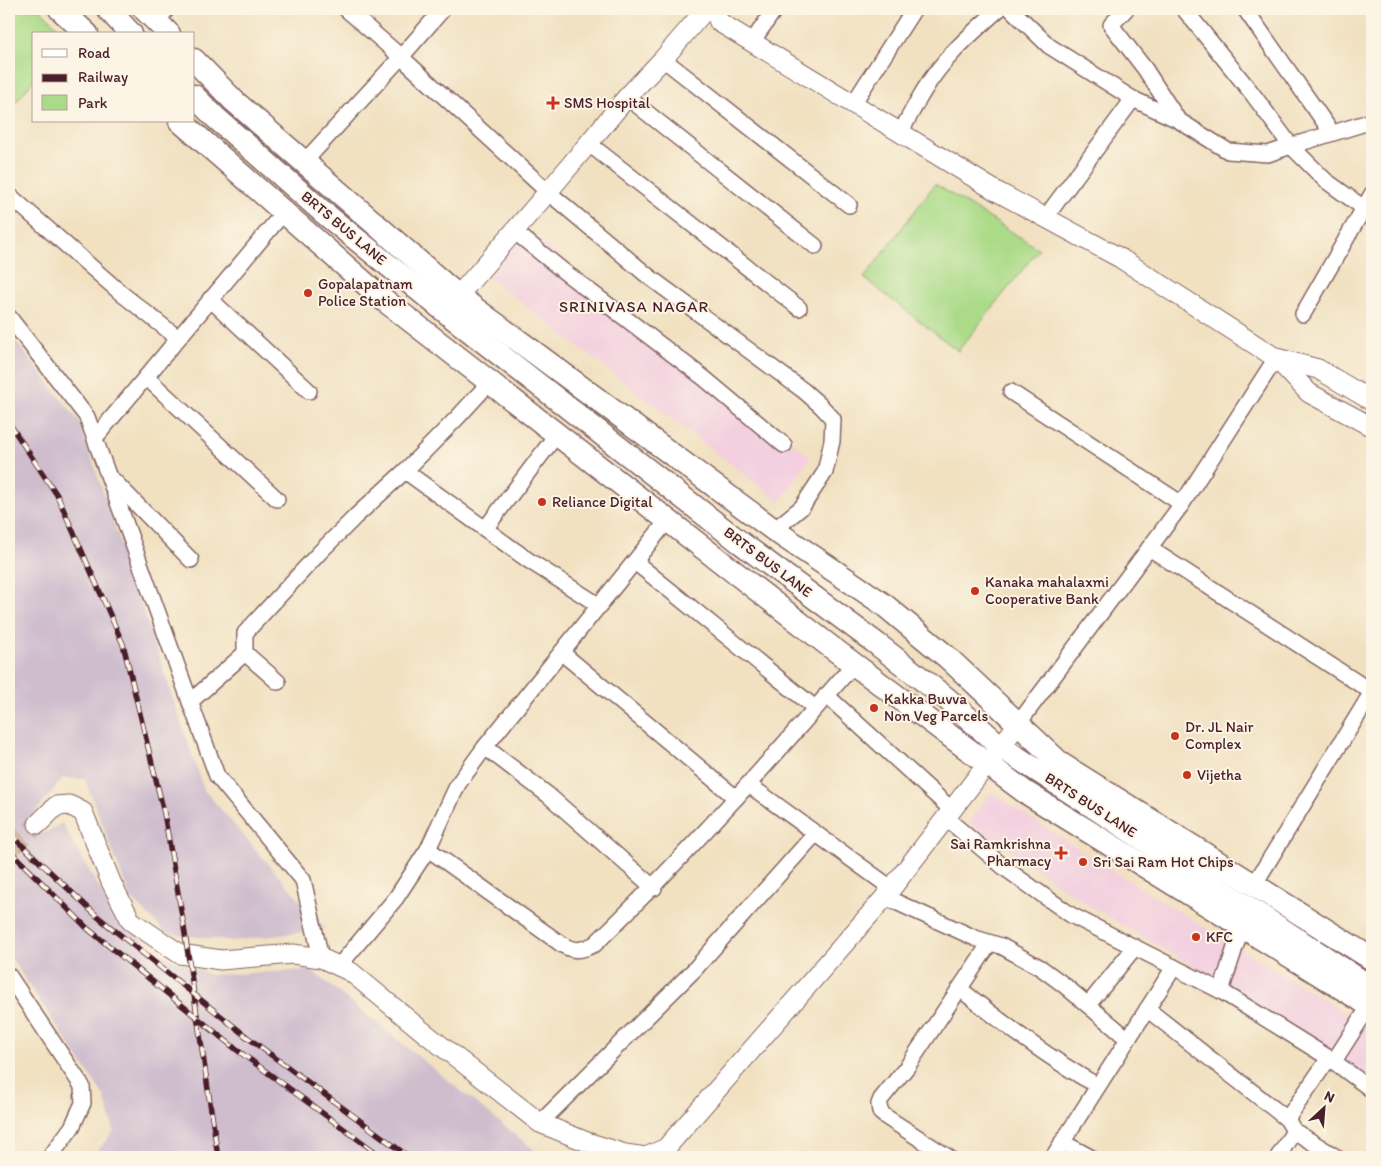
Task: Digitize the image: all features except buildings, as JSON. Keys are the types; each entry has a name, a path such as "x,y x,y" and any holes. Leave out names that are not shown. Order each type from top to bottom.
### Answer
{"main road":[{"path":"60,9 85,32"},
{"path":"108,9 129,32"},
{"path":"195,61 234,101 458,296 774,530 883,604 947,657 1061,764 1372,959"},
{"name":"BRTS BUS LANE","path":"195,97 216,118 324,213 452,317 741,543 877,644 946,698 1001,746 1372,1000"},
{"path":"181,122 384,300 854,664 987,764 1025,792 1242,926 1372,1000"}],"street":[{"path":"346,9 548,192 648,276 804,392 833,418 832,442 824,472 802,507 774,530"},
{"path":"304,162 444,9"},
{"path":"458,296 627,97 706,9"},
{"path":"714,9 720,22 996,191 1120,258 1276,358 1309,393 1372,427"},
{"path":"752,42 775,9"},
{"path":"854,104 914,9"},
{"path":"900,133 923,91 946,60 966,38 999,9"},
{"path":"1011,9 1048,46 1133,99 1178,120 1228,151 1268,154 1372,121"},
{"path":"1126,9 1111,25 1145,69 1178,120"},
{"path":"1184,9 1252,92 1291,146 1325,180 1368,212"},
{"path":"1246,9 1332,133"},
{"path":"663,59 849,205"},
{"path":"627,97 815,246"},
{"path":"1045,218 1133,99"},
{"path":"588,143 799,308"},
{"path":"1303,314 1368,212 1372,194"},
{"path":"9,196 122,294 178,338"},
{"path":"95,438 284,212"},
{"path":"514,231 704,378 784,445"},
{"path":"210,299 308,391"},
{"path":"9,317 88,417 217,776 303,880 322,958"},
{"path":"1276,358 1318,369 1372,401"},
{"path":"38,824 56,806 69,805 83,812 111,882 131,921 180,954 221,960 293,954 322,958 351,972 421,1030 540,1123 587,1142 625,1154 646,1157 666,1148 888,893 1018,724 1182,504 1276,358"},
{"path":"146,377 277,499"},
{"path":"190,702 244,653 246,633 320,552 356,516 405,472 490,382"},
{"path":"1011,392 1182,504"},
{"path":"485,529 558,434"},
{"path":"405,472 528,560 600,606"},
{"path":"109,476 191,560"},
{"path":"339,966 396,898 428,849 458,784 485,747 668,520"},
{"path":"1150,548 1372,692 1254,885"},
{"path":"634,562 815,708"},
{"path":"244,653 278,682"},
{"path":"562,653 736,798"},
{"path":"428,849 561,944 572,950 582,950 595,944 654,888 749,785 854,664"},
{"path":"826,695 1006,869 1071,915 1221,991 1331,1059 1372,1090"},
{"path":"485,747 548,795 654,888"},
{"path":"749,785 815,834 888,893 975,938 1001,946 1040,968 1128,1039"},
{"path":"540,1123 694,970 815,834"},
{"path":"1221,991 1242,926"},
{"path":"948,1157 886,1117 880,1112 880,1104 990,943"},
{"path":"1088,1005 1135,947"},
{"path":"1053,1157 1174,967"},
{"path":"9,976 82,1086 83,1103 72,1127 50,1157"},
{"path":"960,989 1037,1048 1063,1066 1098,1086"},
{"path":"1278,1157 1290,1125 1331,1059 1372,1000"},
{"path":"1147,1009 1290,1125 1336,1157"},
{"path":"1062,1142 1090,1157"}],"shaded area":[{"path":"526,229 810,457 780,502 489,278"},
{"path":"9,333 79,421 204,790 325,929 233,941 166,933 130,897 85,779 63,778 30,819 43,834 62,823 111,909 156,952 211,975 311,970 543,1157 92,1157 114,1131 104,1096 9,955"},
{"path":"991,792 1125,879 1372,1029 1372,1080 1227,986 1091,907 969,822"}],"green space":[{"path":"9,9 40,9 62,32 32,32 32,82 9,111"},
{"path":"935,184 1039,249 958,351 864,278"}],"tunnel":[{"path":"9,849 38,824"}],"railway":[{"path":"9,423 57,495 123,644 164,813 184,927 218,1157"},
{"path":"9,833 98,917 247,1037 409,1157"},
{"path":"9,850 88,929 237,1050 382,1157"}],"place":[{"name":"SMS Hospital","path":"553,103"},
{"name":"Gopalapatnam Police Station","path":"308,293"},
{"name":"Reliance Digital","path":"542,502"},
{"name":"Kanaka mahalaxmi Cooperative Bank","path":"975,591"},
{"name":"Kakka Buvva Non Veg Parcels","path":"874,708"},
{"name":"Dr. JL Nair Complex","path":"1175,736"},
{"name":"Vijetha","path":"1187,775"},
{"name":"Sai Ramkrishna Pharmacy","path":"1061,853"},
{"name":"Sri Sai Ram Hot Chips","path":"1083,862"},
{"name":"KFC","path":"1196,937"}],"district":[{"name":"SRINIVASA NAGAR","path":"634,306"}]}
